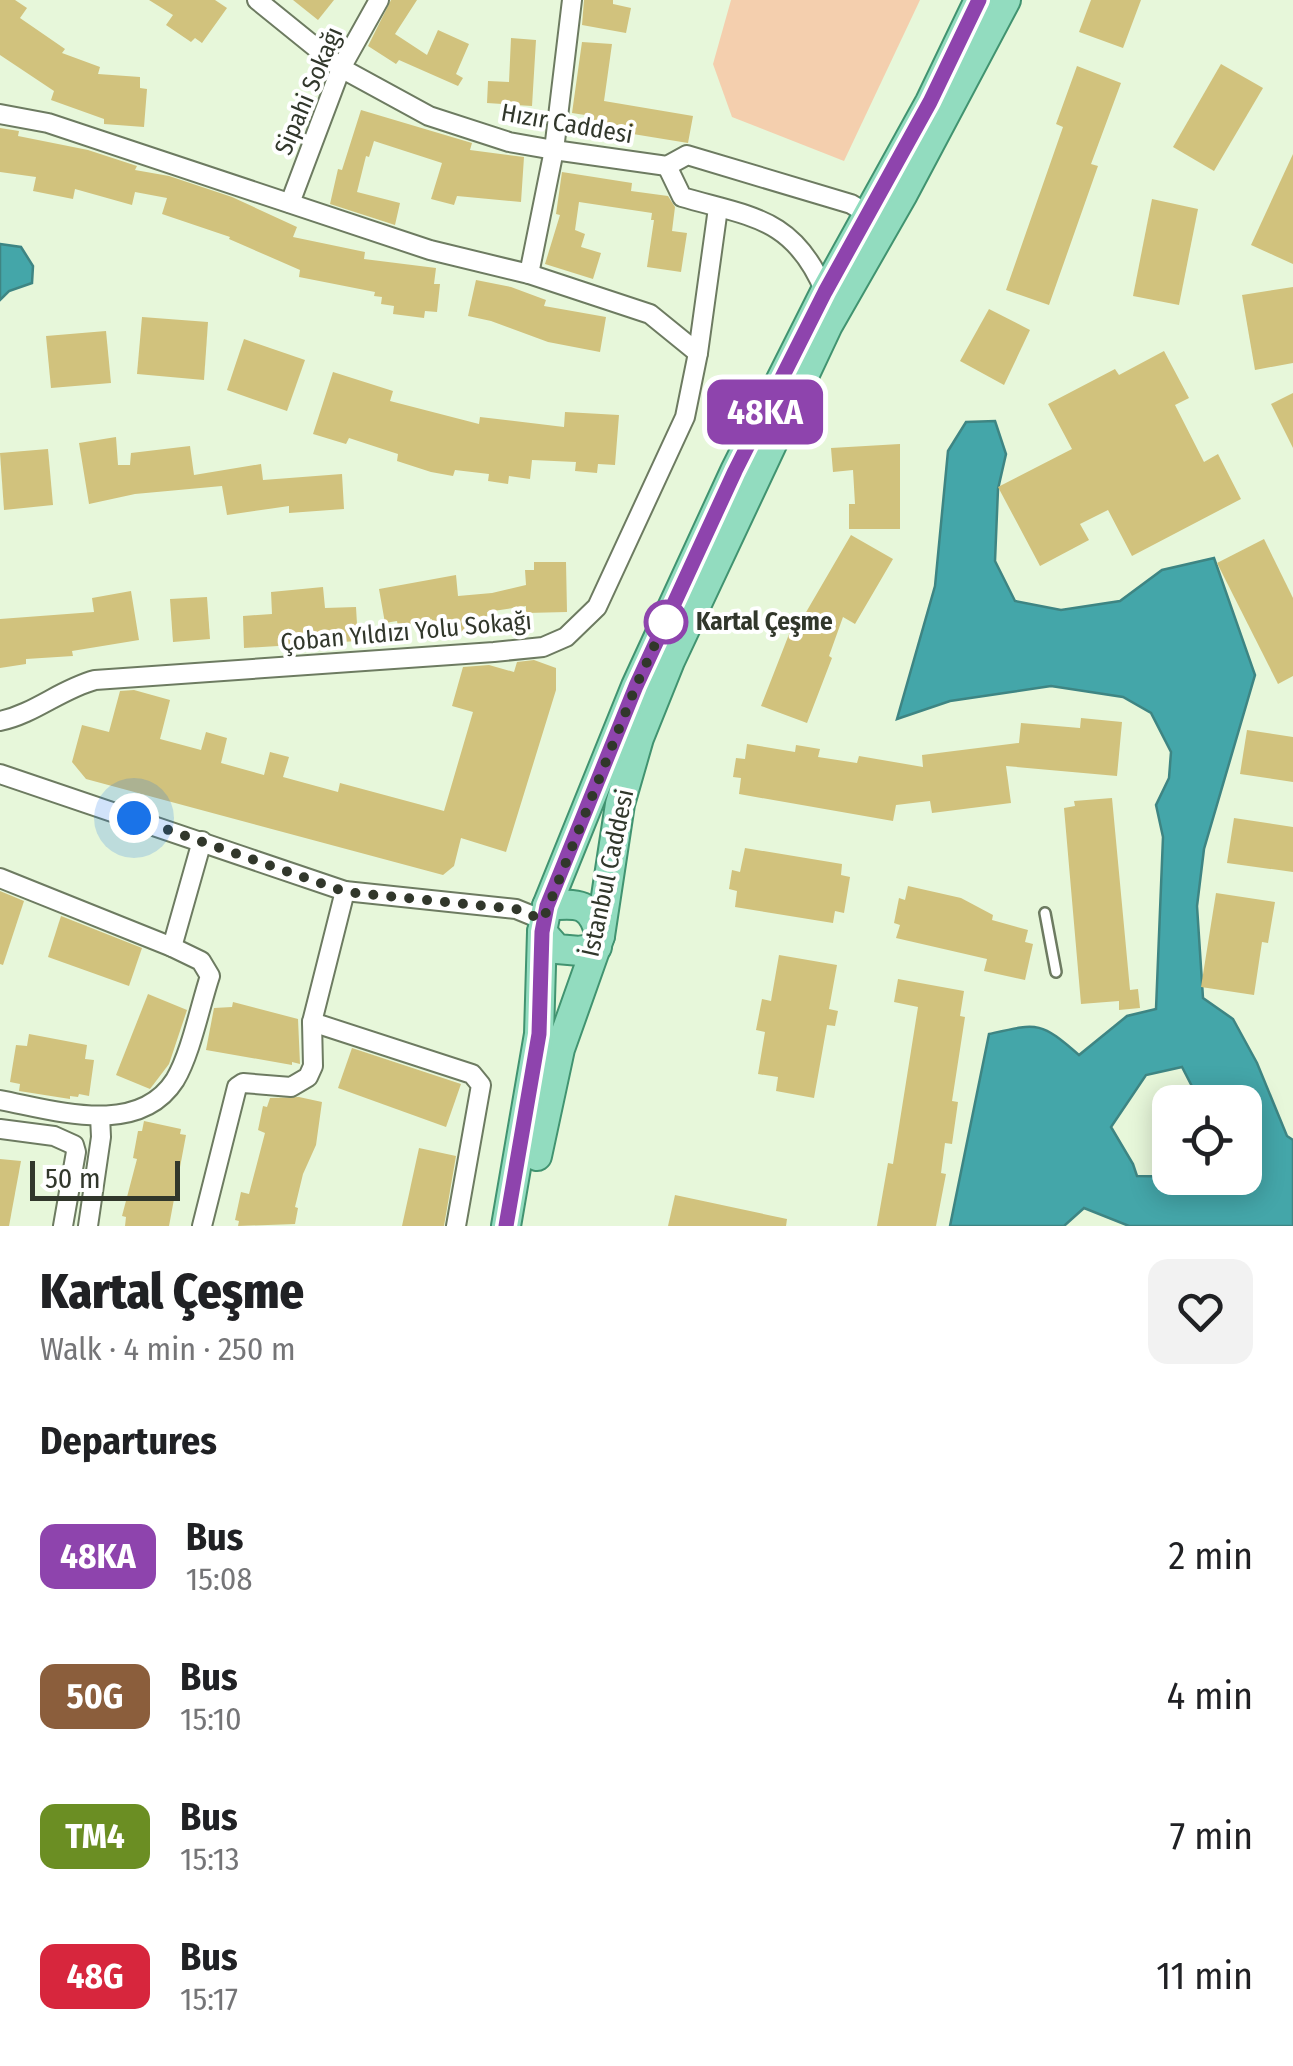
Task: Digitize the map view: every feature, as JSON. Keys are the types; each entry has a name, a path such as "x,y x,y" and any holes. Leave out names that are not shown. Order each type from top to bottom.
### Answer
{"main road":[{"name":"İstanbul Caddesi","path":"524,1226 560,1049 598,941 620,804 639,738 670,662 979,0"},
{"name":"İstanbul Caddesi","path":"506,1226 539,1034 544,920 590,800 654,647 735,471 825,292 877,219 1006,0"},
{"path":"590,800 620,804"},
{"path":"582,906 594,916 598,941 580,950 557,949 544,920 582,906"}],"street":[{"name":"Hızır Caddesi","path":"256,0 341,68 430,116 509,142 554,150 667,166 687,155 851,204 877,219"},
{"name":"Sipahi Sokağı","path":"290,203 341,68 378,0"},
{"path":"529,274 554,150 572,0"},
{"path":"0,114 48,122 430,250 529,274 650,314 698,353"},
{"path":"667,166 682,197 765,220 794,241 825,292"},
{"name":"Çoban Yıldızı Yolu Sokağı","path":"0,721 20,716 76,685 95,680 494,652 543,647 566,637 597,607 684,417 698,353 718,208"},
{"path":"0,774 346,892 516,909 544,920"},
{"path":"172,946 202,841"},
{"path":"0,878 172,946 201,961 210,976 178,1076 156,1101 128,1112 100,1116 0,1100"},
{"path":"202,1226 237,1087 291,1087 303,1082 314,1066 312,1022 346,892"},
{"path":"312,1022 472,1074 479,1080 482,1086 456,1226"},
{"path":"88,1226 99,1154 100,1116"},
{"path":"0,1128 54,1136 74,1145 76,1152 62,1226"}],"lane":[{"path":"1046,912 1056,972"}],"shaded area":[{"path":"731,0 920,0 844,161 732,117 713,64"}],"water":[{"path":"0,244 21,247 33,266 32,283 9,291 0,300"},
{"path":"995,421 1006,454 998,489 995,561 1015,601 1061,610 1120,601 1162,570 1214,558 1255,675 1204,849 1197,906 1203,998 1233,1019 1257,1063 1287,1136 1293,1140 1293,1226 1129,1226 1084,1208 1064,1226 950,1226 989,1034 1038,1028 1079,1055 1127,1016 1156,1009 1163,837 1156,805 1169,778 1171,752 1151,713 1123,697 1051,686 950,701 897,719 935,586 948,451 966,422"}],"building":[{"path":"0,0 15,0 27,8 20,18 65,49 62,53 100,67 98,74 140,77 140,88 147,89 144,127 104,124 104,119 51,100 54,91 0,55"},
{"path":"149,0 215,0 227,8 202,43 195,38 191,42 166,25 173,15"},
{"path":"293,0 334,0 318,20"},
{"path":"391,0 417,0 395,34 427,55 438,30 469,44 456,74 463,78 458,86 399,60 396,64 368,46"},
{"path":"584,0 613,0 613,4 631,8 626,33 582,25"},
{"path":"1091,0 1141,0 1123,48 1079,32"},
{"path":"511,38 536,40 532,106 487,103 488,81 509,82"},
{"path":"582,42 612,44 604,101 693,116 688,143 584,126 585,115 572,113"},
{"path":"1221,64 1263,88 1214,171 1173,147"},
{"path":"1077,66 1121,83 1091,164 1098,166 1049,305 1006,290 1063,127 1056,124"},
{"path":"361,110 472,143 470,150 524,157 521,202 457,196 454,205 431,199 442,163 374,141 357,192 400,203 395,225 330,204 338,169 342,170"},
{"path":"0,128 19,131 18,136 88,150 137,166 135,170 169,176 232,197 297,227 293,237 365,252 364,259 436,268 434,284 440,284 437,312 425,311 424,318 393,314 394,306 381,304 382,297 374,296 375,292 299,277 300,270 230,237 162,214 167,198 135,192 132,205 75,189 73,199 33,191 36,177 0,172"},
{"path":"1293,154 1293,264 1251,245"},
{"path":"562,172 632,183 631,191 668,196 675,207 672,231 687,233 681,272 647,267 652,213 579,202 575,230 585,234 581,247 601,253 593,279 545,264 560,215 556,214"},
{"path":"1152,199 1198,209 1179,305 1133,296"},
{"path":"476,280 546,300 544,306 606,317 600,352 548,342 468,316"},
{"path":"1293,287 1293,363 1255,370 1242,295"},
{"path":"989,309 1030,330 1004,385 960,361"},
{"path":"142,317 208,322 204,380 137,374"},
{"path":"106,331 111,383 51,388 46,336"},
{"path":"244,339 305,360 287,411 227,390"},
{"path":"1164,351 1189,398 1175,405 1204,462 1218,454 1241,499 1132,556 1108,510 1080,524 1089,540 1040,566 998,487 1072,449 1048,404 1115,369 1119,375"},
{"path":"333,372 393,391 390,401 479,424 480,417 564,427 565,412 619,415 615,465 598,464 597,473 575,471 576,462 532,460 530,479 509,476 508,484 488,481 489,474 455,470 453,476 431,472 397,461 398,454 349,438 346,444 313,434"},
{"path":"1293,393 1293,448 1271,404"},
{"path":"116,437 118,465 130,465 131,453 190,446 194,475 261,464 263,480 342,474 344,509 289,513 289,506 227,515 222,486 135,494 89,504 79,443"},
{"path":"900,444 900,529 849,529 849,504 855,504 853,470 833,472 831,448"},
{"path":"48,449 53,505 4,510 0,453"},
{"path":"851,535 893,559 855,624 843,617 807,723 761,706 793,624 798,626"},
{"path":"1264,539 1293,598 1293,676 1278,684 1217,563"},
{"path":"534,562 566,562 567,612 526,613 526,606 487,612 489,629 433,634 432,619 398,626 397,621 385,623 379,589 456,575 458,596 492,593 526,585 525,570 534,570"},
{"path":"323,587 325,608 356,607 358,641 244,648 243,616 272,614 271,592"},
{"path":"131,591 139,640 72,651 73,656 26,659 26,664 0,668 0,619 94,612 92,598"},
{"path":"207,597 210,639 173,642 170,599"},
{"path":"534,660 556,668 556,690 506,852 461,838 454,866 443,875 86,779 72,762 82,725 109,732 120,691 134,690 170,700 160,739 201,750 206,732 227,738 221,763 264,775 270,752 289,757 283,777 338,792 340,783 444,811 473,712 452,706 463,667 489,665 514,672 517,662"},
{"path":"1081,718 1122,722 1117,776 1006,766 1011,803 932,813 930,801 896,805 893,821 739,794 741,778 733,777 736,758 745,759 747,744 795,752 796,745 820,749 818,757 857,763 859,756 923,767 922,755 1019,743 1021,723 1080,728"},
{"path":"1247,730 1293,737 1293,782 1240,774"},
{"path":"1112,798 1130,990 1138,989 1140,1008 1119,1010 1119,1001 1081,1004 1064,808 1075,806 1074,801"},
{"path":"1234,818 1293,827 1293,872 1227,863"},
{"path":"745,848 842,864 841,875 850,877 844,913 835,911 833,923 735,907 737,891 729,889 732,870 740,872"},
{"path":"908,886 961,898 993,915 992,920 1028,930 1025,942 1033,944 1025,980 984,971 987,959 896,938 900,925 894,923 899,898 905,900"},
{"path":"0,891 24,901 3,965 0,964"},
{"path":"1216,893 1275,902 1268,943 1262,942 1254,995 1201,987"},
{"path":"61,916 142,948 129,986 48,957"},
{"path":"779,955 837,965 829,1009 838,1011 835,1026 827,1025 814,1098 776,1091 778,1077 758,1074 765,1032 756,1030 762,999 771,1001"},
{"path":"898,979 964,991 960,1016 965,1017 952,1101 958,1102 952,1144 945,1143 941,1173 946,1174 936,1226 877,1226 888,1163 893,1164 918,1007 894,1002"},
{"path":"148,994 187,1010 169,1064 150,1089 116,1075"},
{"path":"233,1002 298,1019 300,1064 206,1050 214,1008 232,1007"},
{"path":"29,1034 87,1045 85,1059 94,1060 89,1096 79,1094 70,1099 19,1091 20,1084 10,1082 16,1045 27,1046"},
{"path":"352,1048 461,1084 446,1127 338,1088"},
{"path":"299,1097 322,1102 316,1145 303,1174 295,1207 295,1224 238,1226 239,1221 235,1220 241,1192 249,1194 265,1133 258,1130 263,1106 267,1107 270,1098"},
{"path":"144,1121 181,1129 180,1134 186,1135 169,1226 125,1226 126,1217 122,1216 137,1159 133,1158 138,1131 142,1131"},
{"path":"419,1148 456,1156 444,1226 402,1226"},
{"path":"0,1159 21,1161 9,1226 0,1226"},
{"path":"675,1195 787,1219 786,1226 668,1226"}],"bus line":[{"name":"48KA","path":"506,1226 539,1034 542,932 547,906 636,686 735,471 825,292 930,102 979,0"}],"place":[{"name":"Kartal Çeşme","path":"666,622"}],"route":[{"path":"134,818 346,892 516,909 543,920 668,616 666,622"}]}
